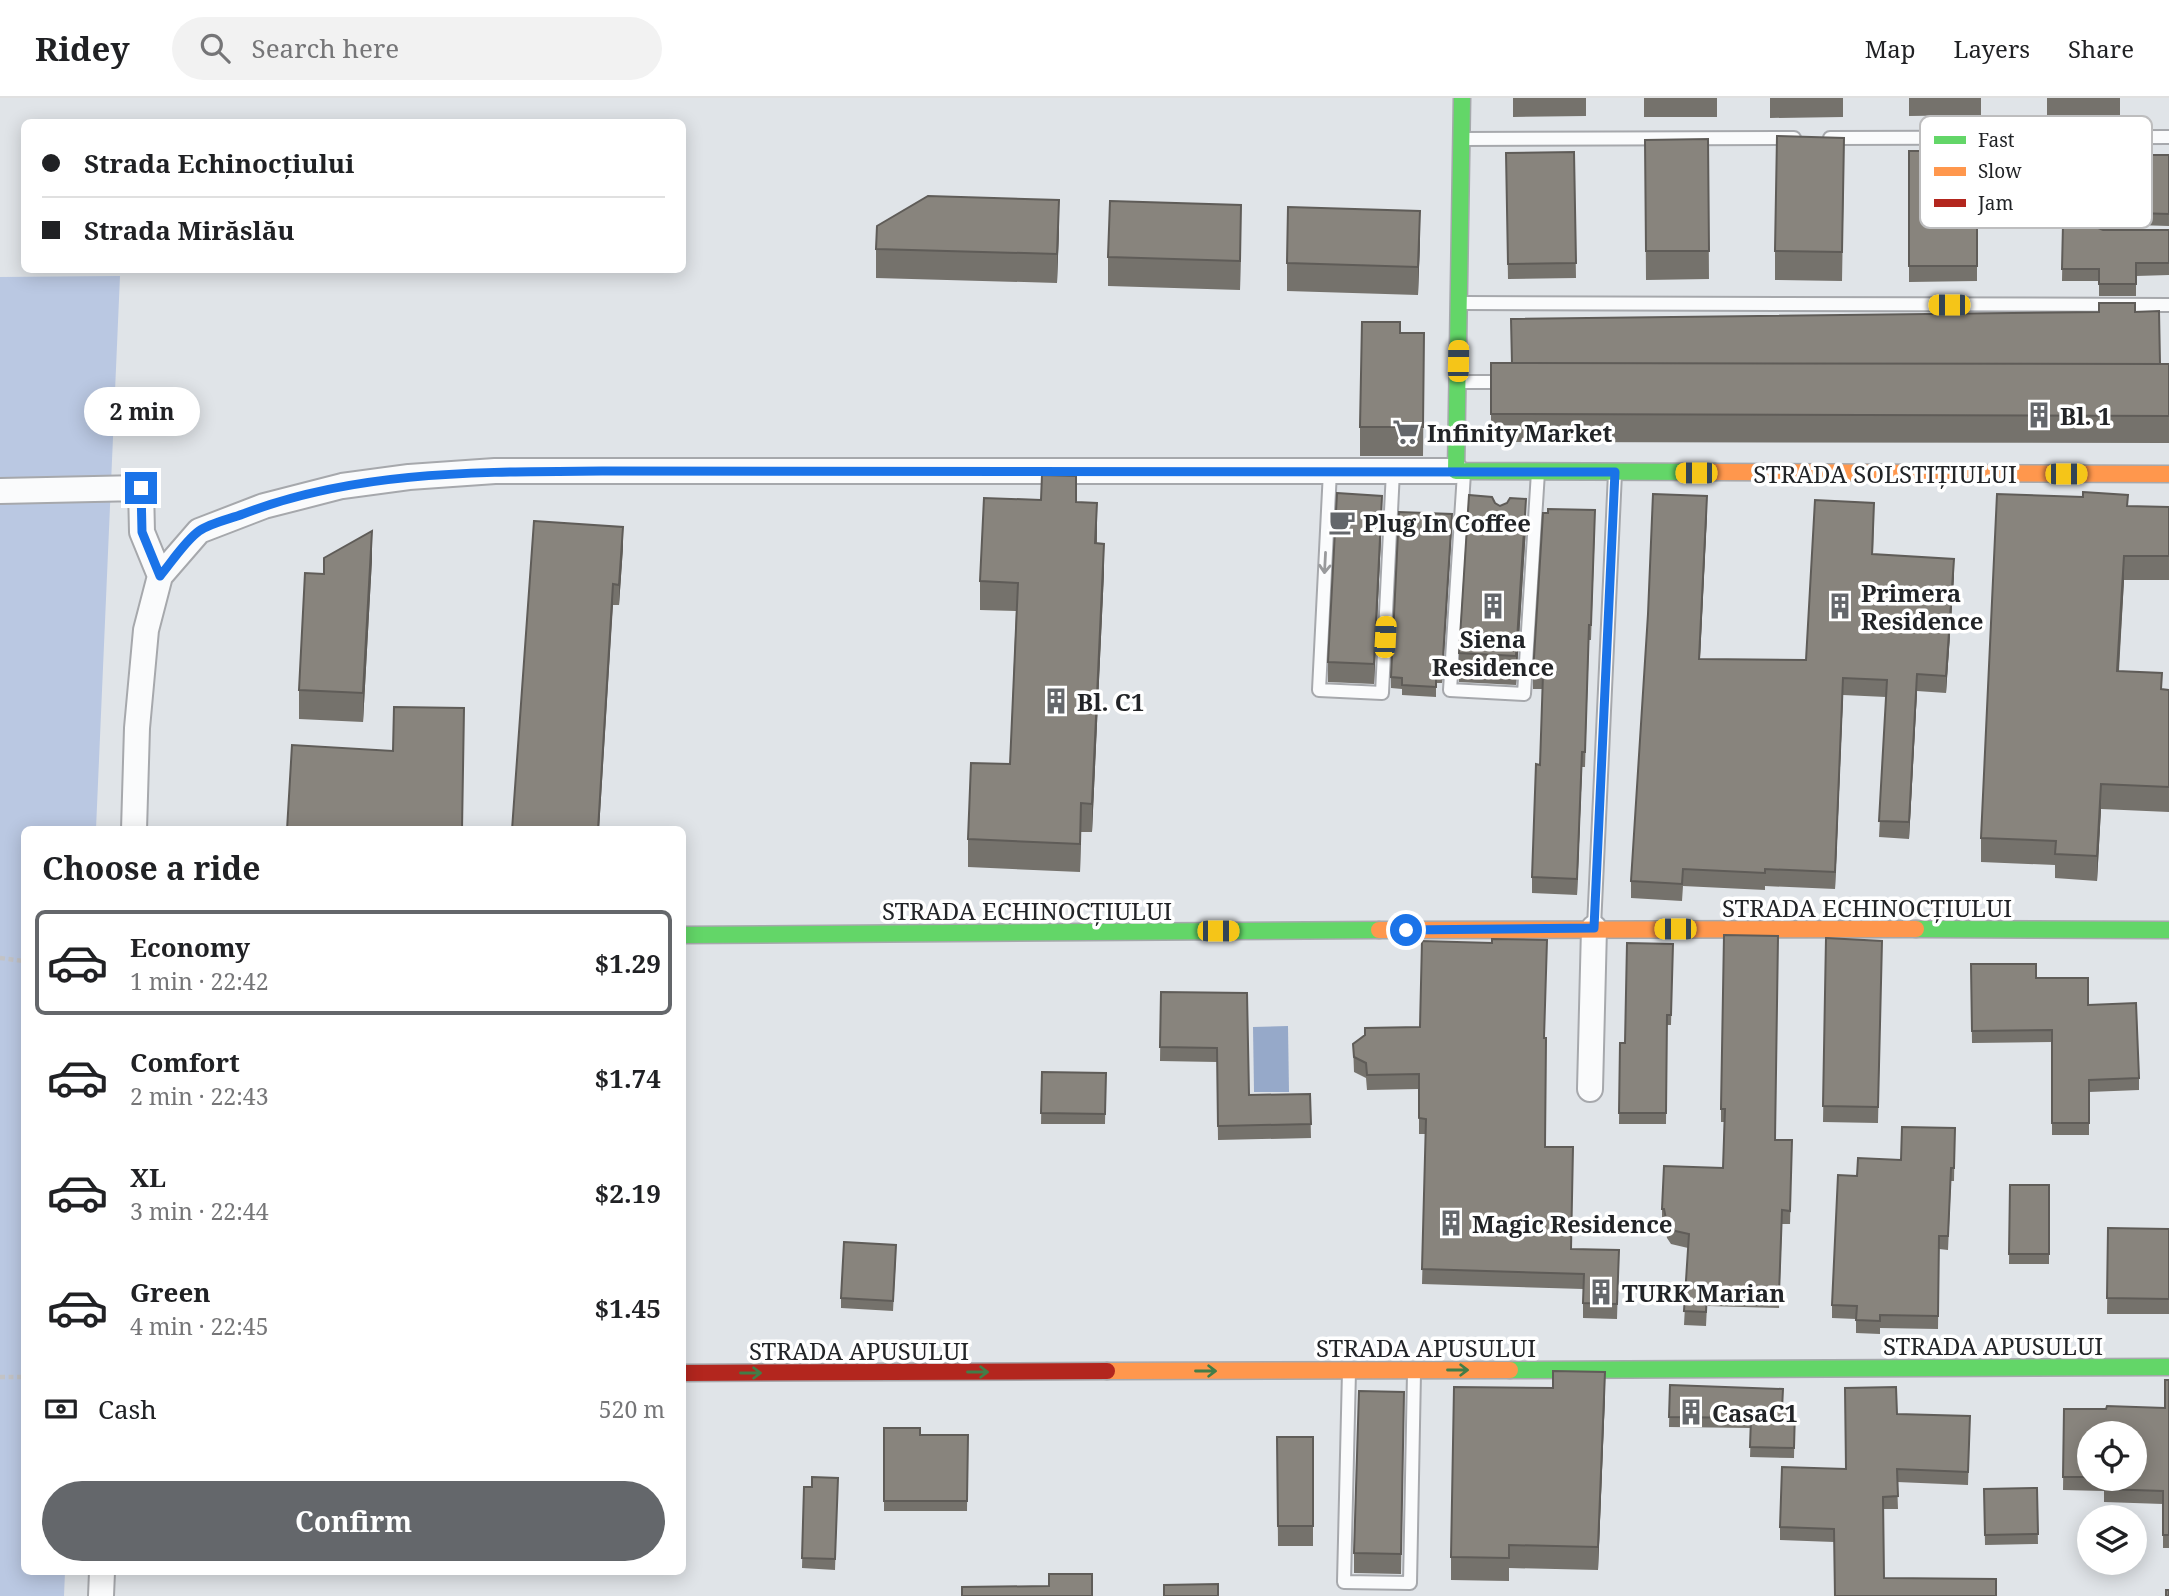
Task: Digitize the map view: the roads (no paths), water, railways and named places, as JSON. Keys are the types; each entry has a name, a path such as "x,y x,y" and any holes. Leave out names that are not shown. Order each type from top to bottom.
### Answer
{"street":[{"path":"1460,471 1457,382 1462,98"},
{"name":"STRADA SOLSTIȚIULUI","path":"160,576 199,531 277,502 342,486 409,477 495,471 2169,474"},
{"path":"0,491 141,488 142,532 160,576 146,630 137,728 134,826"},
{"path":"1590,1088 1594,928"},
{"name":"STRADA ECHINOCȚIULUI","path":"686,935 1594,928 2169,930"},
{"name":"STRADA APUSULUI","path":"686,1373 2169,1367"},
{"path":"101,1596 102,1575"}],"lane":[{"path":"1462,139 1920,138"},
{"path":"1459,303 2169,305"},
{"path":"1457,382 1513,382"},
{"path":"1330,471 1319,690 1382,693 1393,471"},
{"path":"1460,471 1450,690 1524,694 1531,501 1538,472"},
{"path":"1594,928 1615,472"},
{"path":"1349,1371 1344,1582 1410,1583 1415,1370"}],"place":[{"name":"Bl. 1","path":"2039,415"},
{"name":"Infinity Market","path":"1406,432"},
{"name":"Plug In Coffee","path":"1342,522"},
{"name":"Siena Residence","path":"1493,606"},
{"name":"Primera Residence","path":"1840,606"},
{"name":"Bl. C1","path":"1056,701"},
{"name":"Magic Residence","path":"1451,1223"},
{"name":"TURK Marian","path":"1601,1292"},
{"name":"CasaC1","path":"1691,1412"}]}
